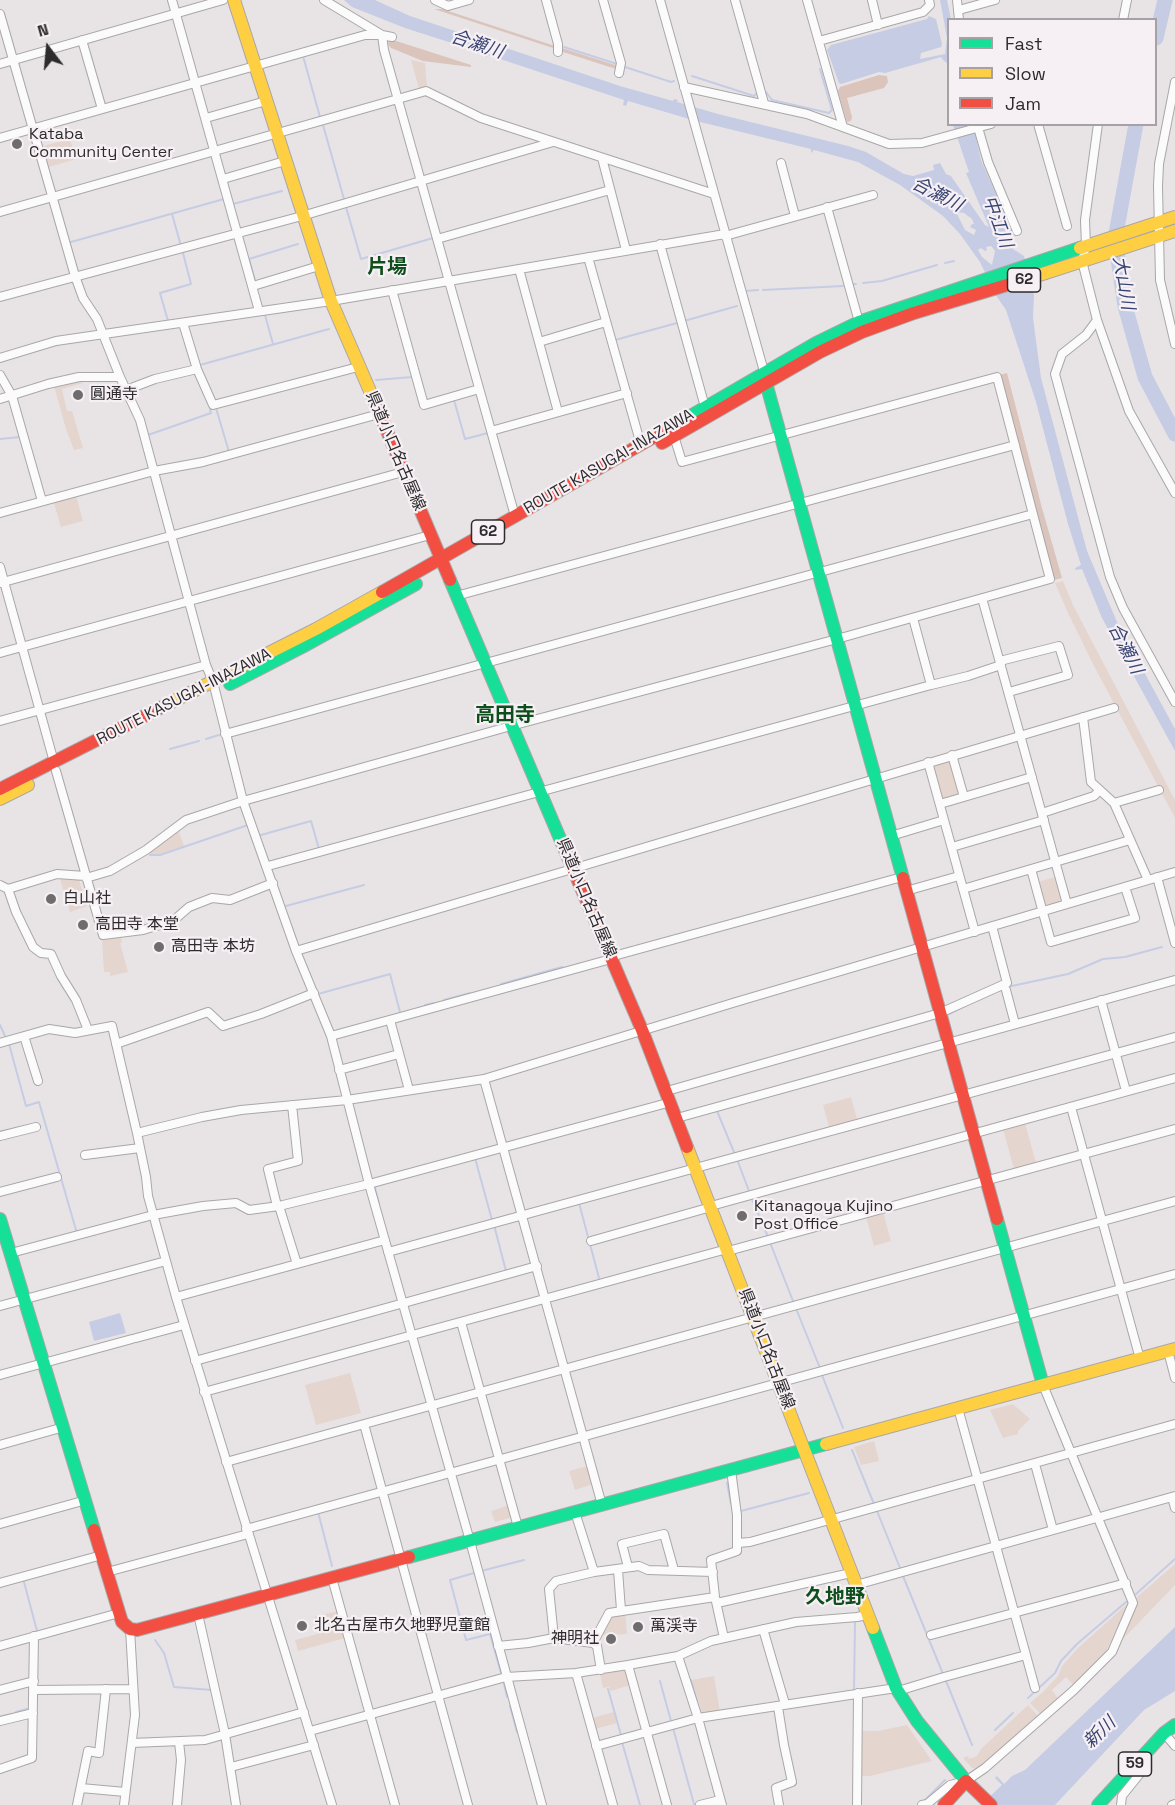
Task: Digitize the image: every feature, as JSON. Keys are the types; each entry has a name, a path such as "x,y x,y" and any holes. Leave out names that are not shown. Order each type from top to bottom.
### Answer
{"main road":[{"name":"県道小口名古屋線","path":"234,0 331,301 642,1030 897,1689 917,1721 970,1784 991,1805"},
{"name":"ROUTE KASUGAI-INAZAWA","path":"0,799 55,767 214,687 302,647 443,563 674,436 816,343 859,322 977,281 1065,260 1082,261 1100,247 1175,217"},
{"name":"ROUTE KASUGAI-INAZAWA","path":"443,563 515,516 705,407 862,332 914,313 981,294 1065,260 1086,246 1100,247 1175,231"},
{"path":"765,378 1043,1385"},
{"name":"ROUTE KASUGAI-INAZAWA","path":"0,789 55,767"},
{"path":"1,1225 122,1622 130,1629 137,1630 1171,1350"},
{"name":"59","path":"1098,1805 1164,1733 1175,1725"},
{"path":"944,1805 970,1784"}],"street":[{"path":"172,0 260,311"},
{"path":"0,64 223,0"},
{"path":"324,0 387,36"},
{"path":"435,0 448,6 469,0"},
{"path":"546,0 558,52"},
{"path":"603,0 621,63 619,73"},
{"path":"660,0 765,378"},
{"path":"735,0 764,103"},
{"path":"807,0 843,127"},
{"path":"872,0 878,25"},
{"path":"819,41 923,12 930,5 929,0"},
{"path":"957,0 959,15 995,0"},
{"path":"1123,18 1127,0"},
{"path":"0,14 75,276 83,298 97,319 140,420 243,801 268,866 296,951 331,1036 369,1184 542,1805"},
{"path":"0,138 365,35 387,36"},
{"path":"387,36 398,99 515,516"},
{"path":"82,40 102,109"},
{"path":"1175,82 1159,164 1160,280 1175,344"},
{"path":"0,212 426,91 481,118 714,194"},
{"path":"685,91 764,103 807,114 889,144 922,142 977,127 988,162 1017,231"},
{"path":"206,118 266,100"},
{"path":"1039,126 1067,225"},
{"path":"1098,126 1085,220 1086,246 1082,261 1097,320 1129,411 1175,493"},
{"path":"0,297 238,234 553,142"},
{"path":"602,158 626,250"},
{"path":"223,179 285,161"},
{"path":"781,163 795,216"},
{"path":"437,239 610,190"},
{"path":"0,358 56,341 331,301 660,244 725,235 873,195"},
{"path":"827,207 859,322"},
{"path":"660,244 705,407"},
{"path":"588,257 641,445"},
{"path":"253,286 319,266"},
{"path":"519,269 558,412"},
{"path":"392,290 424,405 480,389"},
{"path":"1097,320 1086,335 1062,354 1054,374 1110,577 1123,608 1175,702"},
{"path":"539,342 606,322"},
{"path":"183,323 197,369 213,405 358,367"},
{"path":"126,390 155,379 197,369"},
{"path":"0,375 12,396 42,501"},
{"path":"88,1030 76,1000 51,954 41,953 33,947 4,887 57,874 85,877 110,871 146,850 186,820 243,801 1050,579 997,376 682,462 674,436"},
{"path":"0,399 79,377 120,377"},
{"path":"491,431 627,393"},
{"path":"0,513 154,471 203,462 379,414"},
{"path":"456,596 1015,445"},
{"path":"2,582 404,472"},
{"path":"225,734 1033,514"},
{"path":"0,653 430,535"},
{"path":"0,567 2,582 103,935 142,930 173,921 189,908 212,898 230,900 273,883"},
{"path":"982,598 1067,904"},
{"path":"913,618 931,685"},
{"path":"268,866 968,676 1001,663 1059,646 1068,675 1009,692"},
{"path":"0,721 206,665"},
{"path":"296,951 1114,708"},
{"path":"1083,717 1091,782 1114,803 1130,840 1153,878 1175,943"},
{"path":"952,755 964,797"},
{"path":"928,762 975,932"},
{"path":"940,804 1032,777"},
{"path":"952,847 1043,817 1094,796 1100,790"},
{"path":"1114,803 1159,790"},
{"path":"891,836 944,820"},
{"path":"963,889 1130,840"},
{"path":"1031,869 1051,942 1135,918 1125,887"},
{"path":"137,1133 241,1110 347,1100 484,1079 1175,872"},
{"path":"906,891 960,876"},
{"path":"331,1036 902,877"},
{"path":"10,1253 153,1215 236,1203 249,1210 278,1206 369,1184 503,1147 940,1013 1007,983 992,926"},
{"path":"677,1118 1175,980"},
{"path":"1006,990 1015,1024"},
{"path":"116,1044 208,1012 223,1026 314,993"},
{"path":"1101,1000 1126,1091"},
{"path":"390,1020 409,1090"},
{"path":"0,1043 49,1029 75,1033 112,1026 137,1133 148,1196 176,1297 332,1805"},
{"path":"24,1036 38,1081"},
{"path":"388,1252 1175,1037"},
{"path":"339,1070 399,1054"},
{"path":"591,1241 1175,1078"},
{"path":"484,1079 602,1505"},
{"path":"292,1105 298,1161 268,1169 297,1264"},
{"path":"1071,1107 1140,1359"},
{"path":"0,1136 36,1127"},
{"path":"204,1392 1175,1129"},
{"path":"85,1155 140,1148"},
{"path":"0,1192 57,1177"},
{"path":"226,1462 1175,1201"},
{"path":"176,1297 385,1240"},
{"path":"0,1306 166,1261"},
{"path":"195,1361 537,1266"},
{"path":"107,1572 499,1459 1175,1274"},
{"path":"461,1322 518,1527"},
{"path":"0,1375 184,1325"},
{"path":"1171,1350 1175,1378"},
{"path":"922,1805 927,1804 950,1785 970,1784 985,1768 1074,1690 1112,1652 1133,1603 1043,1385"},
{"path":"958,1408 1035,1688"},
{"path":"364,1424 468,1805"},
{"path":"737,1543 750,1542 1175,1424"},
{"path":"0,1445 64,1427"},
{"path":"1035,1464 1053,1530"},
{"path":"724,1638 711,1560 737,1551 737,1515 730,1470"},
{"path":"856,1585 1173,1497 1175,1508"},
{"path":"0,1524 86,1500"},
{"path":"575,1512 594,1572"},
{"path":"628,1567 622,1544 664,1534 674,1570"},
{"path":"0,1583 102,1555"},
{"path":"554,1638 549,1589 556,1581 594,1572 639,1566 648,1570 713,1572"},
{"path":"618,1570 621,1610"},
{"path":"593,1643 609,1612 716,1600 851,1573"},
{"path":"332,1578 395,1805"},
{"path":"931,1635 1126,1583"},
{"path":"0,1646 119,1613"},
{"path":"198,1614 225,1734 236,1805"},
{"path":"309,1731 506,1677 601,1670 678,1656 711,1641 796,1622 857,1617 867,1614"},
{"path":"124,1805 135,1715 130,1629"},
{"path":"763,1629 782,1706 784,1745 792,1782 776,1788 778,1805"},
{"path":"0,1769 32,1758 34,1636"},
{"path":"498,1646 554,1638 593,1643 597,1646 601,1670"},
{"path":"596,1746 698,1718 897,1689 1026,1655"},
{"path":"678,1656 721,1802 700,1805"},
{"path":"628,1665 667,1805"},
{"path":"576,1673 613,1805"},
{"path":"0,1690 34,1685 133,1689"},
{"path":"77,1805 88,1751 99,1753 106,1689"},
{"path":"857,1805 858,1693"},
{"path":"132,1743 205,1740 304,1712"},
{"path":"0,1721 33,1713"},
{"path":"1164,1733 1175,1746"},
{"path":"177,1805 181,1760 179,1742"},
{"path":"231,1767 314,1745"},
{"path":"1121,1805 1122,1796 1146,1766 1147,1752"},
{"path":"81,1788 126,1792"}],"shaded area":[{"path":"434,9 442,9 555,46 553,48"},
{"path":"390,39 471,65 471,67 423,61 391,48 388,44"},
{"path":"562,48 618,66 616,69 563,52"},
{"path":"411,60 425,63 427,87 419,89"},
{"path":"879,75 887,76 888,82 884,88 847,98 852,117 851,121 847,122 838,91 840,87"},
{"path":"70,139 76,159 49,167 43,146"},
{"path":"1007,373 1062,578 1054,580 1000,375"},
{"path":"83,380 83,383 62,389 67,411 72,411 83,448 74,450 54,386"},
{"path":"76,496 83,521 61,527 54,503"},
{"path":"1063,581 1073,605 1175,800 1175,818 1068,613 1055,583"},
{"path":"947,760 951,762 960,793 958,796 945,800 942,798 934,767 936,763"},
{"path":"178,829 184,846 159,854 150,854 149,851"},
{"path":"1055,877 1061,898 1059,902 1047,905 1044,903 1038,882"},
{"path":"60,879 79,880 87,906 70,912"},
{"path":"121,937 122,943 120,943 128,972 110,976 110,972 104,972 102,941 104,938"},
{"path":"851,1097 857,1119 829,1127 823,1105"},
{"path":"1025,1123 1036,1163 1014,1169 1003,1129"},
{"path":"883,1212 891,1241 874,1246 866,1217"},
{"path":"350,1373 361,1413 316,1425 305,1385"},
{"path":"1013,1404 1030,1419 1018,1431 1018,1434 1003,1438 990,1410"},
{"path":"874,1441 879,1461 861,1465 854,1447"},
{"path":"588,1466 593,1484 575,1490 569,1471"},
{"path":"510,1505 513,1517 495,1522 491,1511"},
{"path":"1175,1564 1175,1585 1124,1638 1122,1637 1138,1602 1137,1597"},
{"path":"1128,1603 1103,1658 1074,1686 1066,1677 1052,1690 1059,1700 1041,1715 1030,1703 1058,1676 1062,1666 1077,1649"},
{"path":"338,1611 345,1638 298,1651 295,1640 318,1634 314,1617"},
{"path":"625,1611 627,1634 600,1635 610,1614"},
{"path":"627,1670 631,1685 610,1691 609,1687 603,1688 600,1674"},
{"path":"714,1676 720,1712 704,1715 692,1680"},
{"path":"1028,1705 1039,1717 977,1769 972,1768 963,1758 968,1756 969,1759 977,1756 981,1749"},
{"path":"614,1712 617,1723 595,1729 592,1718"},
{"path":"907,1725 932,1761 870,1776 860,1776 861,1731 878,1731"}],"water":[{"path":"344,0 375,0 410,16 620,86 673,101 678,100 677,102 718,114 848,146 866,152 904,174 913,176 934,170 933,165 940,163 985,225 989,227 966,173 969,172 953,126 973,126 981,160 1015,234 1010,238 1013,249 1024,256 1034,295 1033,318 1041,378 1087,551 1117,622 1175,729 1175,751 1102,618 1082,569 1076,570 1075,568 1081,565 1036,402 1006,310 980,262 960,234 943,216 900,185 858,162 814,150 811,153 811,149 696,121 628,101 626,106 623,105 624,100 488,55 485,58 486,54 405,28 352,7","holes":["956,212 964,213 972,219 974,224 970,227 976,230 974,235 965,230","991,246 995,251 992,265 982,257 978,250 981,248 985,251 986,247"]},
{"path":"940,0 947,0 951,18 947,18 947,38"},
{"path":"929,16 936,19 942,44 941,47 921,53 920,59 945,54 947,38 947,63 941,57 841,84 827,50 831,45 927,19"},
{"path":"120,1313 126,1333 94,1341 89,1322"},
{"name":"新川","path":"1175,1627 1175,1691 1144,1710 1055,1805 981,1805 1002,1785 995,1778 997,1776 1004,1784 1012,1776 1025,1770"}],"waterway":[{"name":"大山川","path":"1157,34 1165,0"},
{"path":"564,47 617,64"},
{"path":"303,56 320,117"},
{"path":"625,67 674,81"},
{"path":"766,92 772,100 829,113 832,110 820,69"},
{"path":"692,76 754,96 757,93"},
{"path":"323,125 344,199"},
{"name":"大山川","path":"1136,126 1115,239 1125,306 1145,377 1175,434"},
{"path":"233,204 282,191"},
{"path":"71,242 224,199"},
{"path":"346,207 361,259 433,238"},
{"path":"172,214 181,246"},
{"path":"255,280 249,259 298,244"},
{"path":"168,321 160,293 191,284 183,253"},
{"path":"945,263 954,261"},
{"path":"863,283 882,281 937,265"},
{"path":"763,290 843,286"},
{"path":"745,291 758,290"},
{"path":"684,321 737,306"},
{"path":"265,315 273,344"},
{"path":"615,340 677,323"},
{"path":"200,365 329,329"},
{"path":"376,380 412,377"},
{"path":"454,400 465,439 488,433"},
{"path":"216,408 229,452"},
{"path":"148,435 211,413 210,410"},
{"path":"0,439 20,437"},
{"path":"206,739 219,735"},
{"path":"170,749 199,741"},
{"path":"261,835 311,821 319,849 321,849"},
{"path":"150,855 160,855 248,825"},
{"path":"286,906 364,885"},
{"path":"1007,987 1068,974 1103,959 1125,957 1162,947"},
{"path":"501,984 562,967"},
{"path":"318,994 390,974 400,1012"},
{"path":"444,1000 470,993"},
{"path":"425,1005 434,1003"},
{"path":"947,1015 971,1003"},
{"path":"0,1025 5,1036"},
{"path":"9,1044 26,1106 39,1102 76,1230"},
{"path":"717,1111 734,1152"},
{"path":"475,1158 492,1220"},
{"path":"738,1162 749,1191"},
{"path":"375,1188 379,1203"},
{"path":"752,1199 768,1237"},
{"path":"579,1203 599,1278"},
{"path":"494,1225 506,1271"},
{"path":"771,1245 793,1301"},
{"path":"797,1311 820,1368"},
{"path":"822,1375 843,1428"},
{"path":"852,1450 874,1504"},
{"path":"727,1483 731,1504"},
{"path":"741,1511 809,1493"},
{"path":"877,1511 900,1568"},
{"path":"319,1512 332,1566"},
{"path":"1136,1594 1175,1559"},
{"path":"481,1571 524,1560"},
{"path":"474,1573 450,1580 466,1640 490,1634 501,1673"},
{"path":"903,1576 943,1674"},
{"path":"24,1582 37,1631"},
{"path":"1028,1698 1055,1673 1061,1661 1077,1644 1126,1602"},
{"path":"854,1691 855,1621"},
{"path":"155,1640 164,1653 174,1687 212,1690"},
{"path":"691,1680 697,1701"},
{"path":"660,1681 671,1721"},
{"path":"946,1681 972,1745"},
{"path":"504,1684 507,1697"},
{"path":"608,1689 621,1735"},
{"path":"510,1706 517,1732"},
{"path":"16,1712 27,1709"},
{"path":"995,1730 1013,1713"},
{"path":"673,1728 694,1804"},
{"path":"622,1742 640,1805"},
{"path":"924,1801 945,1780"}],"traffic: fast":[{"path":"668,429 816,343 859,322 1080,248"},
{"path":"766,383 903,878"},
{"path":"450,580 567,855"},
{"path":"230,684 416,584"},
{"path":"0,1219 94,1530"},
{"path":"997,1219 1043,1385"},
{"path":"409,1557 826,1444"},
{"path":"873,1628 896,1688 917,1721 966,1781"},
{"path":"1098,1805 1164,1733 1175,1725"}],"traffic: slow":[{"path":"234,0 331,301 373,398"},
{"path":"1080,248 1175,217"},
{"path":"1027,279 1175,231"},
{"path":"166,705 316,629 382,592"},
{"path":"0,799 28,785"},
{"path":"687,1147 873,1628"},
{"path":"826,1444 1175,1349"}],"traffic: jam":[{"path":"662,443 820,352 862,332 914,313 1027,279"},
{"path":"373,398 450,580"},
{"path":"382,592 668,429"},
{"path":"0,789 166,705"},
{"path":"567,855 642,1030 687,1147"},
{"path":"903,878 997,1219"},
{"path":"94,1530 122,1622 130,1629 137,1630 409,1557"},
{"path":"944,1805 966,1781 991,1805"}],"place":[{"name":"Kataba Community Center","path":"17,144"},
{"name":"圓通寺","path":"78,395"},
{"name":"白山社","path":"51,899"},
{"name":"高田寺 本堂","path":"83,925"},
{"name":"高田寺 本坊","path":"159,947"},
{"name":"Kitanagoya Kujino Post Office","path":"742,1216"},
{"name":"北名古屋市久地野児童館","path":"302,1626"},
{"name":"萬渓寺","path":"638,1627"},
{"name":"神明社","path":"611,1639"}],"district":[{"name":"片場","path":"387,268"},
{"name":"高田寺","path":"505,716"},
{"name":"久地野","path":"835,1598"}],"water label":[{"name":"合瀬川","path":"477,45"},
{"name":"合瀬川","path":"937,195"},
{"name":"中江川","path":"997,222"},
{"name":"合瀬川","path":"1125,649"}]}
